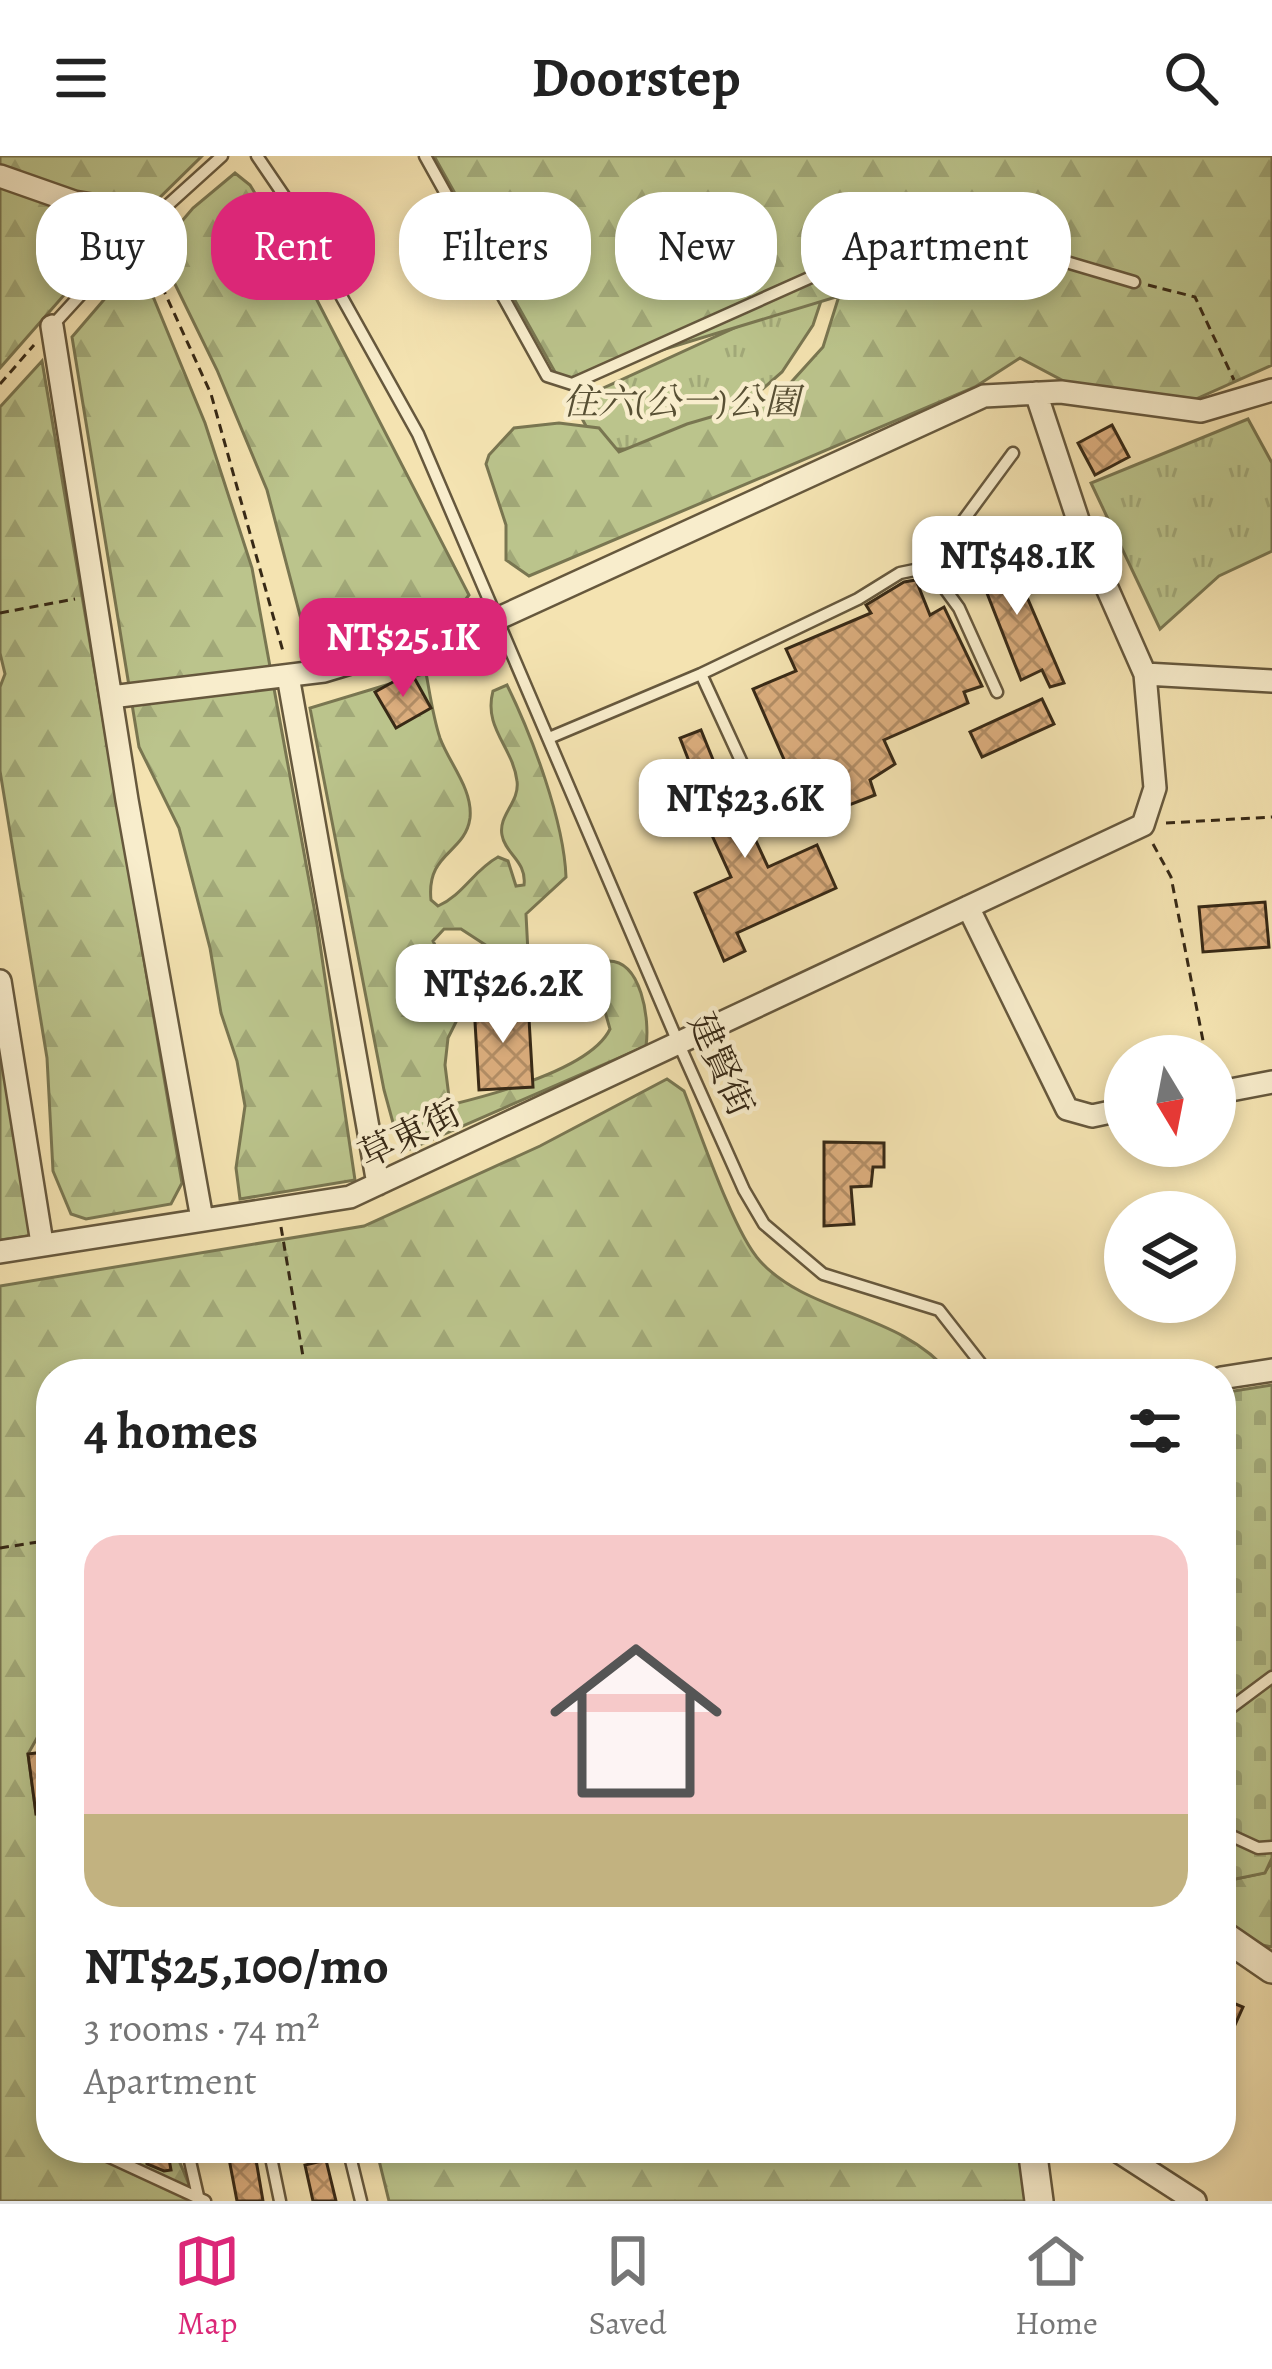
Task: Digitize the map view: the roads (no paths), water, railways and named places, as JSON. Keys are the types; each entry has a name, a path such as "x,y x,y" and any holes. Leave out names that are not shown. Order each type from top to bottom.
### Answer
{"street":[{"path":"0,176 46,192"},
{"path":"52,326 202,1219"},
{"path":"111,697 324,671 499,618 984,396 1061,392 1201,411 1272,390"},
{"path":"1036,393 1081,529 1144,674 1272,681"},
{"name":"草東街","path":"0,1252 350,1197 1142,825 1155,788 1144,674"},
{"path":"288,676 378,1184"},
{"path":"968,907 1066,1108 1091,1115 1104,1113"},
{"path":"0,981 42,1243"},
{"path":"1236,1089 1272,1082"},
{"path":"1236,1376 1272,1370"},
{"path":"1236,1944 1272,1969"},
{"path":"1034,2163 1039,2201"},
{"path":"1136,2163 1195,2201"}],"lane":[{"path":"182,192 222,156"},
{"name":"建賢街","path":"257,156 291,206 418,434 677,1040 764,1224 823,1274 939,1310 977,1359"},
{"path":"425,156 548,376 572,384 912,232 1002,242 1134,282"},
{"path":"52,326 76,300"},
{"path":"929,567 1013,453"},
{"path":"549,738 701,674 858,599 900,573 929,567 1004,531 1034,529"},
{"path":"929,567 959,608 998,692"},
{"path":"701,674 771,826"},
{"path":"1236,1704 1272,1678"},
{"path":"1236,1839 1272,1847"},
{"path":"123,2163 202,2199"},
{"path":"191,2163 202,2199"},
{"path":"272,2163 280,2201"},
{"path":"352,2163 361,2201"}],"park label":[{"name":"住六(公一)公園","path":"681,401"}]}
